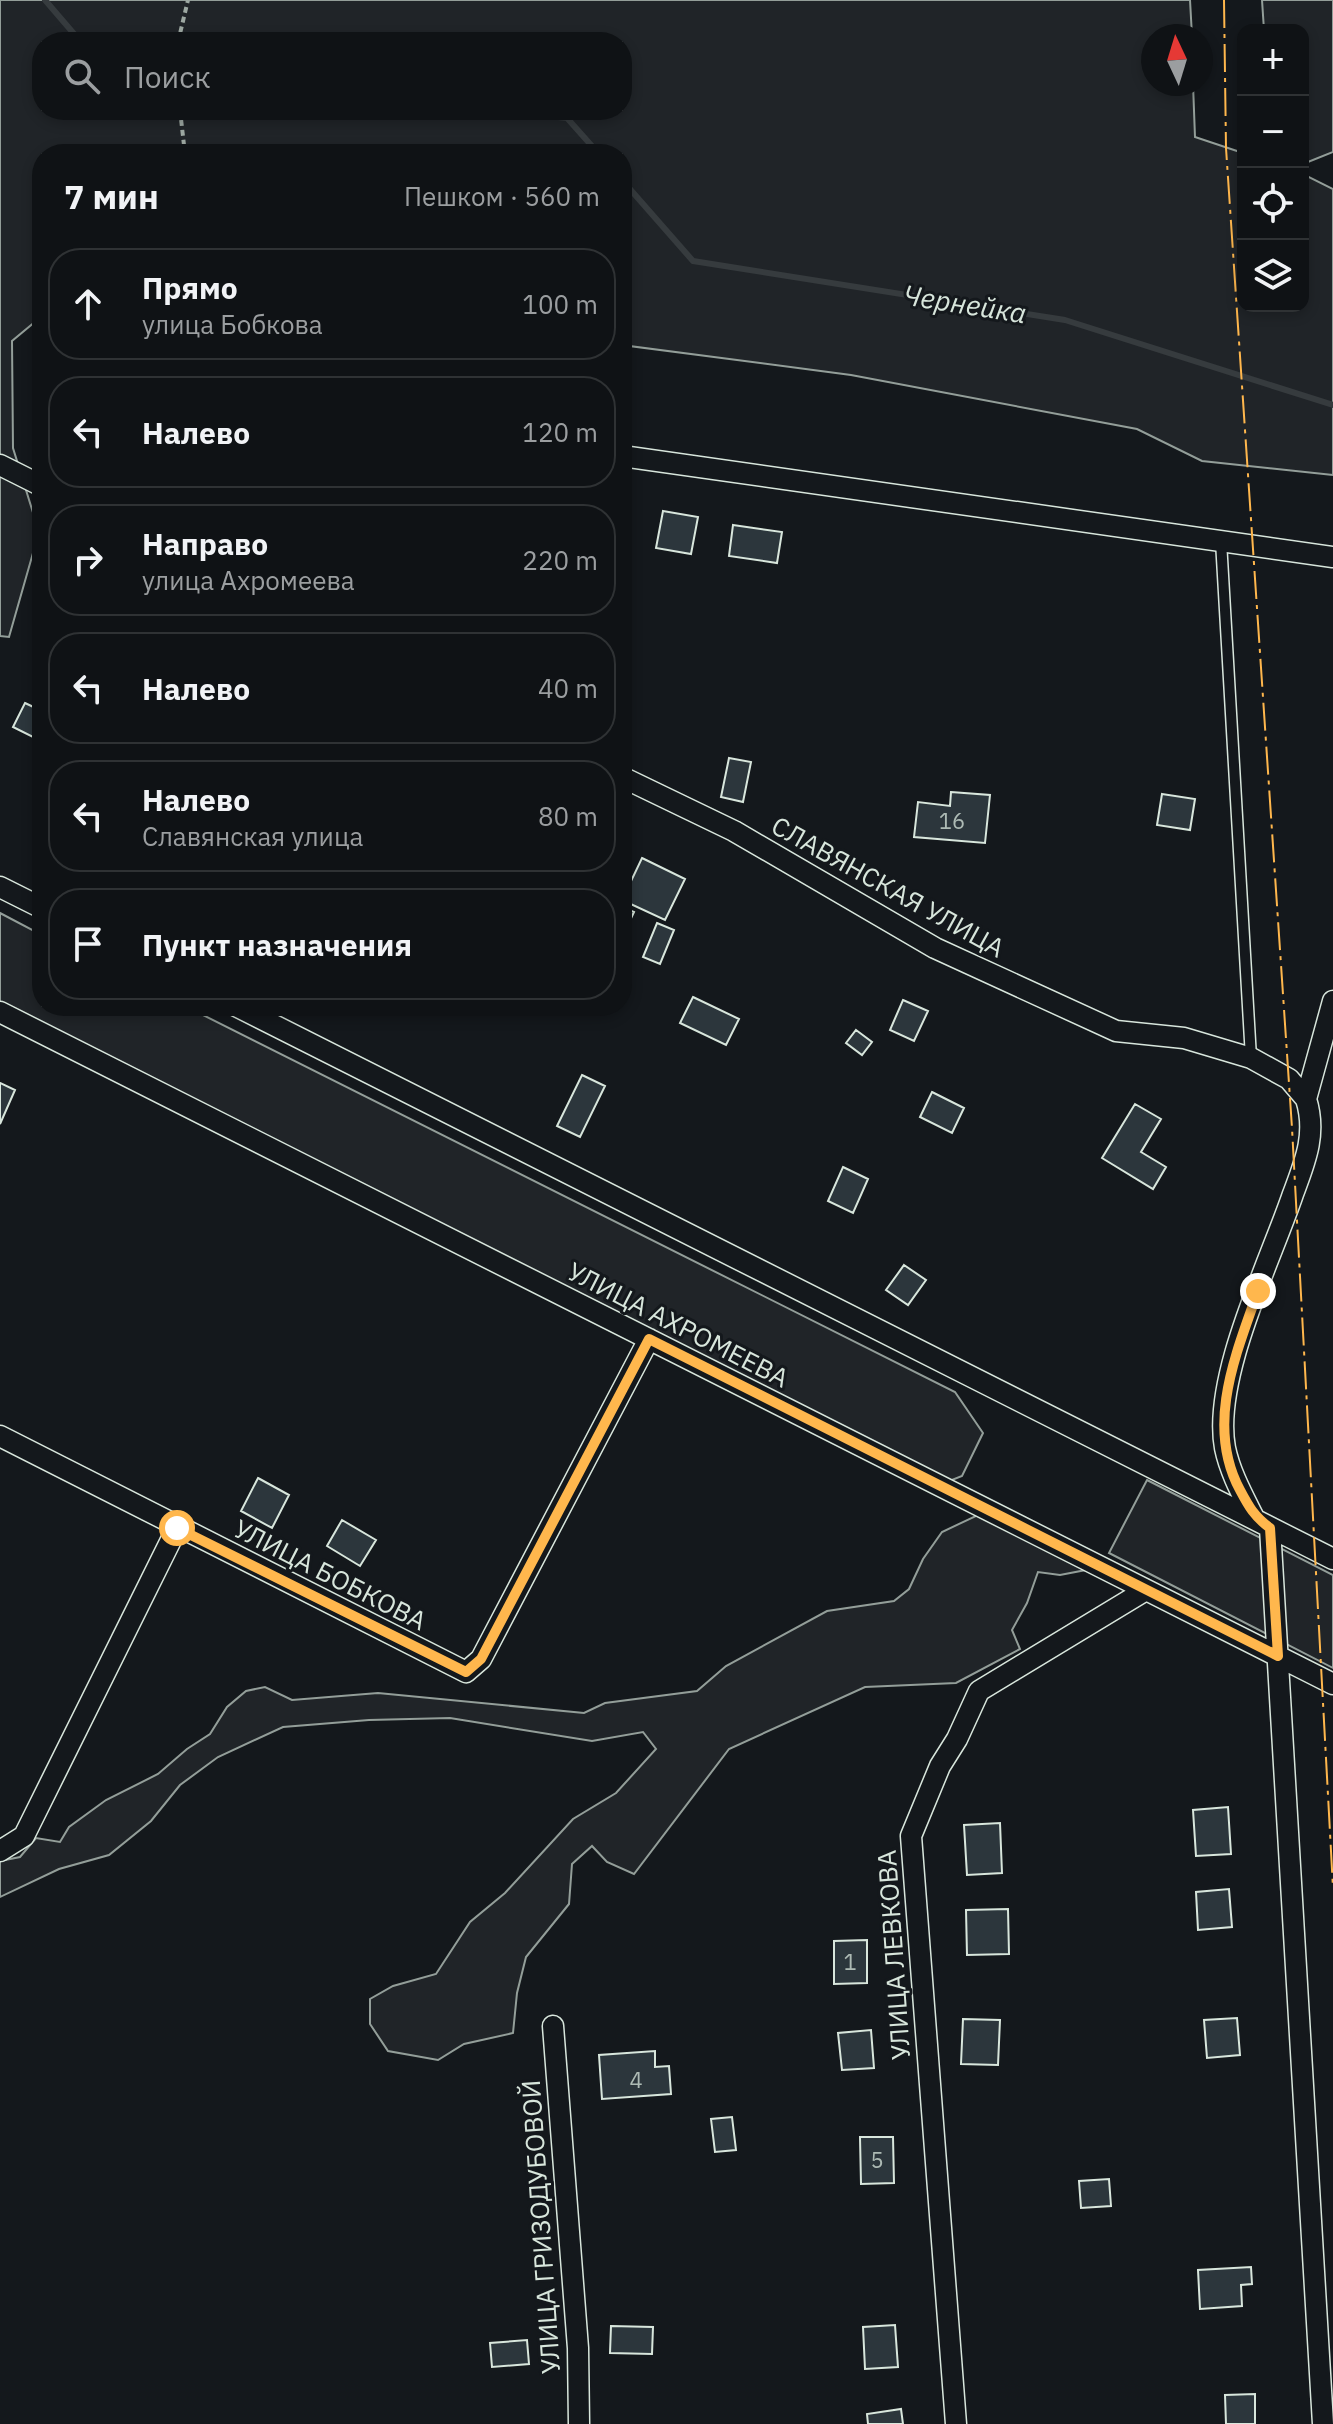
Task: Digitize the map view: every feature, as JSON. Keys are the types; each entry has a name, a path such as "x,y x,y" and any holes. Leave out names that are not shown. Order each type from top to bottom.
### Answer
{"street":[{"path":"632,457 1333,557"},
{"path":"0,465 32,481"},
{"name":"СЛАВЯНСКАЯ УЛИЦА","path":"632,782 734,831 935,948 1116,1031 1184,1038 1251,1058 1289,1079 1306,1099"},
{"path":"0,887 32,903"},
{"path":"1323,2424 1278,1656 1262,1522 1234,1479 1225,1445 1226,1396 1243,1333 1310,1148 1310,1113 1306,1099 1333,1001"},
{"name":"УЛИЦА АХРОМЕЕВА","path":"0,1012 1333,1684"},
{"path":"256,1016 1333,1559"},
{"name":"УЛИЦА БОБКОВА","path":"0,1436 466,1672 481,1659 649,1339"},
{"path":"1,1851 24,1836 177,1528"},
{"name":"УЛИЦА ЛЕВКОВА","path":"956,2424 911,1836 940,1766 957,1739 979,1691 1146,1590"},
{"name":"УЛИЦА ГРИЗОДУБОВОЙ","path":"553,2026 578,2348 579,2424"}],"lane":[{"path":"1221,541 1251,1058"}],"path":[{"path":"180,32 188,0"},
{"path":"181,120 184,144"}],"shaded area":[{"path":"0,0 1190,0 1191,24 1141,24 1141,96 1193,96 1195,137 1237,151 1237,312 1309,312 1309,177 1333,189 1333,475 1202,461 1137,429 851,375 632,346 632,144 32,144 32,324 12,341 13,448 32,509 32,556 9,637 0,636"},
{"path":"1262,0 1333,0 1333,152 1309,162 1309,24 1264,24"},
{"path":"0,913 32,930 32,1016 205,1016 955,1392 983,1433 962,1476 932,1488 0,1011"},
{"path":"1147,1480 1333,1575 1333,1668 1109,1553"},
{"path":"980,1514 1091,1569 1060,1575 1038,1572 1027,1603 1012,1630 1020,1649 956,1683 865,1687 729,1749 634,1874 607,1862 592,1846 572,1864 569,1904 526,1957 517,1993 513,2033 464,2044 438,2060 388,2051 370,2024 370,1999 393,1986 436,1974 470,1922 505,1893 573,1819 616,1793 656,1749 643,1732 592,1741 450,1718 283,1727 218,1757 180,1785 151,1821 109,1855 59,1869 0,1897 0,1861 20,1857 36,1838 60,1842 69,1827 106,1800 158,1774 210,1734 227,1707 246,1691 265,1687 292,1700 378,1693 584,1713 605,1703 697,1691 726,1666 827,1611 894,1601 909,1589 923,1559 942,1532"}],"building":[{"path":"663,511 698,517 691,554 656,548"},
{"path":"733,525 782,532 777,563 729,556"},
{"path":"25,703 32,706 32,736 13,727"},
{"path":"729,758 751,762 743,802 721,797"},
{"path":"951,792 990,795 985,843 914,837 918,802 950,806"},
{"path":"1162,794 1195,799 1190,830 1157,825"},
{"path":"642,858 685,879 665,920 632,905 632,879"},
{"path":"657,923 674,930 660,964 643,957"},
{"path":"693,997 739,1019 726,1045 680,1023"},
{"path":"903,1000 928,1011 914,1041 890,1030"},
{"path":"856,1030 872,1042 862,1055 846,1043"},
{"path":"582,1075 605,1086 580,1137 557,1126"},
{"path":"0,1083 15,1090 0,1124"},
{"path":"932,1092 964,1108 952,1133 920,1117"},
{"path":"1135,1104 1161,1119 1141,1152 1166,1167 1153,1189 1102,1158"},
{"path":"843,1167 868,1179 853,1213 828,1201"},
{"path":"904,1265 926,1280 908,1305 886,1290"},
{"path":"258,1478 289,1495 272,1528 241,1511"},
{"path":"342,1520 376,1540 360,1566 327,1546"},
{"path":"1228,1807 1231,1854 1196,1856 1193,1810"},
{"path":"1000,1823 1002,1873 967,1875 964,1825"},
{"path":"1229,1889 1232,1927 1198,1930 1196,1892"},
{"path":"1008,1909 1009,1954 967,1955 966,1910"},
{"path":"867,1940 867,1983 834,1984 834,1941"},
{"path":"1237,2018 1240,2055 1207,2058 1204,2020"},
{"path":"963,2019 1000,2020 998,2065 961,2064"},
{"path":"871,2030 874,2068 842,2070 838,2033"},
{"path":"655,2051 655,2067 669,2066 671,2094 602,2099 599,2055"},
{"path":"732,2117 736,2150 715,2152 711,2119"},
{"path":"860,2137 893,2137 894,2183 861,2184"},
{"path":"1109,2179 1111,2206 1081,2208 1079,2181"},
{"path":"1251,2267 1252,2284 1241,2285 1242,2306 1200,2309 1198,2270"},
{"path":"895,2325 898,2367 865,2369 863,2327"},
{"path":"611,2326 653,2327 652,2354 610,2353"},
{"path":"527,2340 529,2364 492,2367 490,2343"},
{"path":"1255,2394 1255,2424 1226,2424 1225,2395"},
{"path":"901,2409 903,2424 868,2424 867,2414"}],"waterway":[{"name":"Чернейка","path":"45,0 72,32"},
{"name":"Чернейка","path":"569,120 590,144"},
{"name":"Чернейка","path":"632,191 693,261 1065,320 1333,405"}],"power":[{"path":"1224,0 1226,148 1292,1128 1333,1888"}],"route":[{"path":"177,1528 466,1672 481,1659 649,1339 1278,1656 1270,1528 1253,1516 1234,1479 1224,1429 1226,1396 1234,1362 1258,1291"}]}
